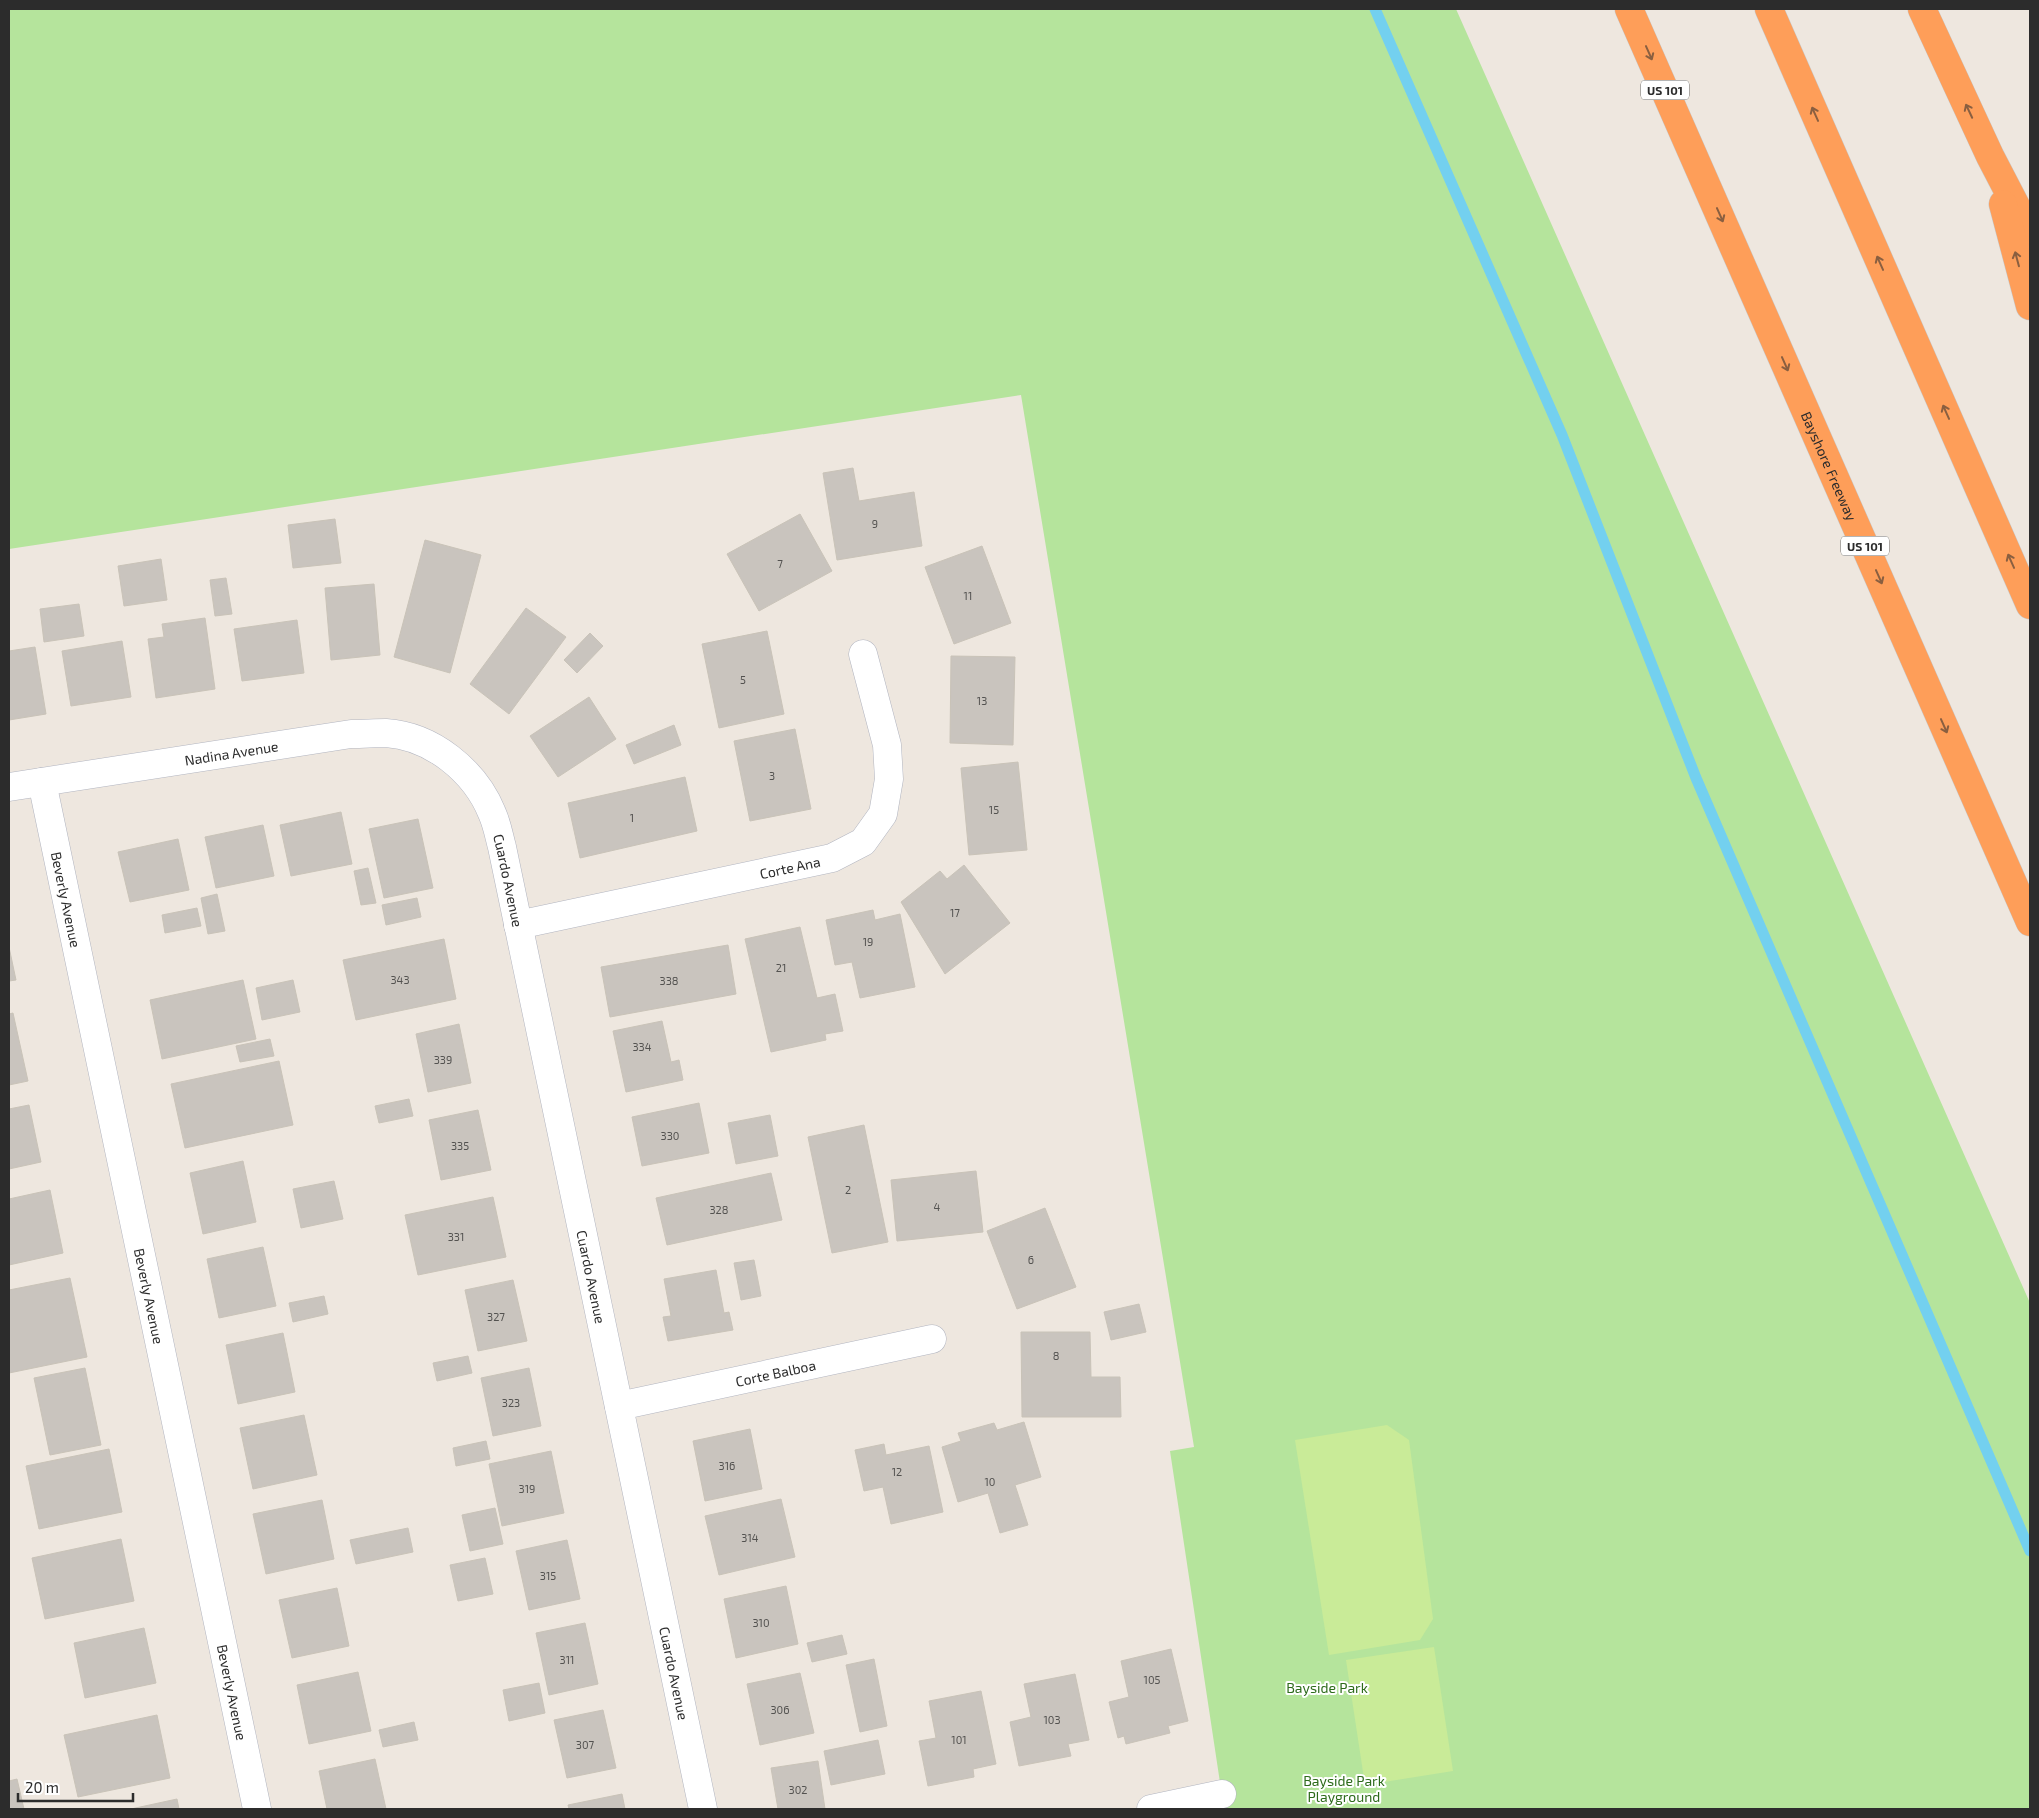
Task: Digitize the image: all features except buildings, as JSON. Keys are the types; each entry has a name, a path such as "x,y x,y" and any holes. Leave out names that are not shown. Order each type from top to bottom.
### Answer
{"highway":[{"name":"Bayshore Freeway","path":"1630,9 2030,922"},
{"path":"1769,9 2030,605"},
{"path":"1922,9 1990,156 2030,233"},
{"path":"1990,156 2030,306"}],"street":[{"name":"Corte Ana","path":"518,925 832,858 863,842 883,814 890,780 887,745 863,654"},
{"name":"Nadina Avenue","path":"9,787 351,734 388,733 418,741 451,758"},
{"name":"Cuardo Avenue","path":"451,758 476,783 492,813 502,846 702,1809"},
{"name":"Beverly Avenue","path":"42,782 257,1809"},
{"name":"Corte Balboa","path":"619,1406 932,1339"},
{"path":"1151,1809 1222,1794"}],"green space":[{"path":"9,9 1456,9 2030,1303 2030,1809 1224,1809 1170,1451 1194,1447 1021,395 9,549"},
{"path":"1387,1425 1409,1440 1433,1619 1420,1640 1329,1655 1295,1440"},
{"path":"1434,1647 1453,1771 1365,1785 1346,1660"}],"waterway":[{"path":"1375,9 1562,435 1696,778 2030,1551"}],"park label":[{"name":"Bayside Park","path":"1327,1687"},
{"name":"Bayside Park Playground","path":"1344,1788"}]}
